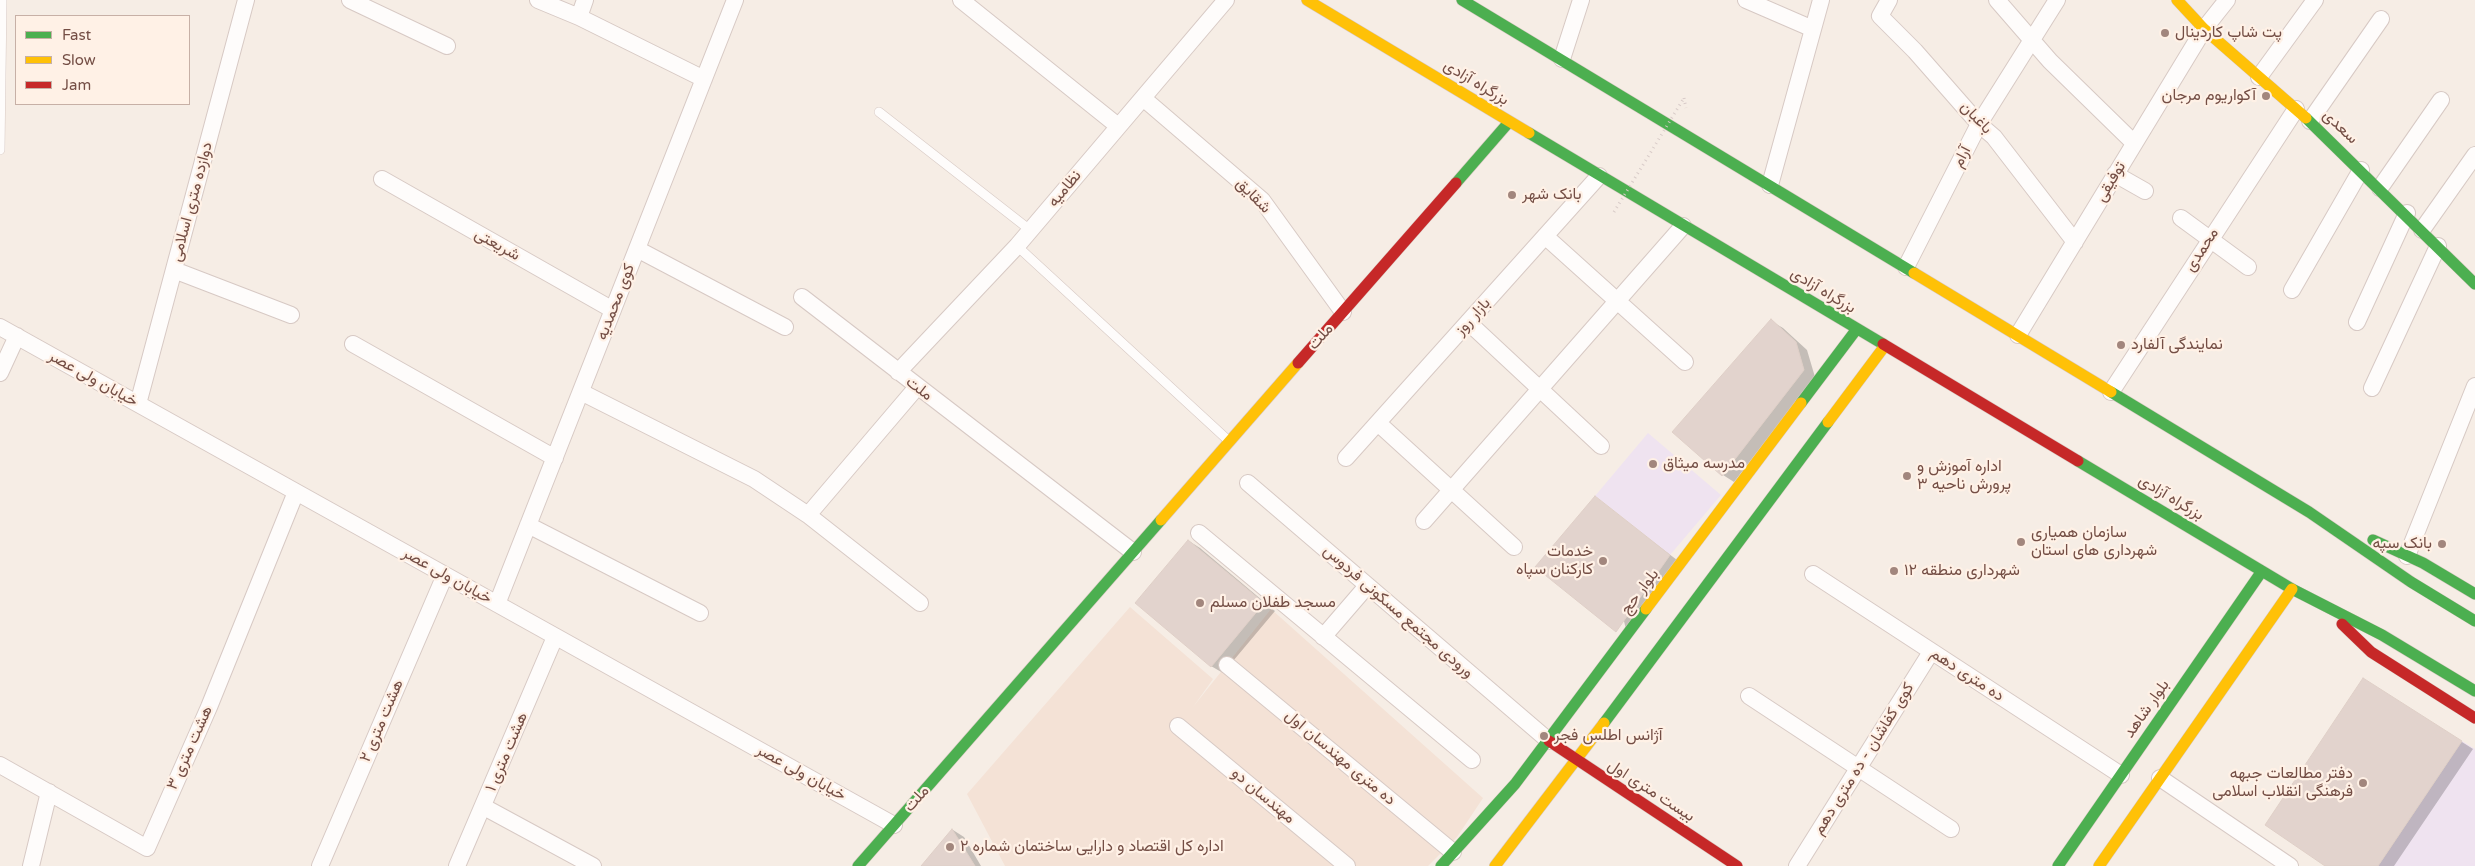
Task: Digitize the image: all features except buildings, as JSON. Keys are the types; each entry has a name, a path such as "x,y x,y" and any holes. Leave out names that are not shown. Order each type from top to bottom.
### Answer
{"main road":[{"name":"بزرگراه آزادی","path":"1307,0 2292,589 2382,635 2475,691"},
{"path":"1462,0 2309,512 2411,582 2475,621"},
{"name":"سعدی","path":"2177,0 2204,29 2310,121 2407,213 2438,246 2473,275"},
{"name":"ملت","path":"858,866 1510,122"},
{"name":"بلوار حج","path":"1441,866 1515,784 1549,741 1831,370 1856,330"},
{"path":"1495,866 1576,761 1852,382 1884,346"},
{"path":"2309,512 2407,556 2475,594"},
{"name":"بلوار شاهد","path":"2058,866 2121,775 2232,622 2262,571"},
{"path":"2099,866 2254,636 2292,589"},
{"name":"بزرگراه آزادی","path":"2325,607 2370,652 2475,718"},
{"name":"بیست متری اول","path":"1549,741 1576,761 1737,866"}],"street":[{"name":"دوازده متری اسلامی","path":"138,404 246,0"},
{"path":"350,0 447,46"},
{"path":"538,0 579,17 704,79"},
{"path":"579,17 586,0"},
{"name":"کوی محمدیه","path":"497,604 735,0"},
{"path":"961,0 1118,126"},
{"name":"نظامیه","path":"898,372 1017,246 1226,0"},
{"path":"1562,59 1582,0"},
{"path":"1746,0 1813,29"},
{"path":"1770,185 1821,0"},
{"name":"باغبان","path":"1889,0 1880,16 1915,51 1979,124 1994,137 2075,242"},
{"path":"1997,0 2050,62 2134,143"},
{"name":"آرام","path":"1906,268 1979,124 2057,0"},
{"name":"توفیقی","path":"2018,336 2204,29 2227,0"},
{"path":"2259,77 2315,0"},
{"path":"2310,121 2381,19"},
{"name":"شقایق","path":"1143,98 1262,200 1343,312"},
{"path":"2380,188 2441,100"},
{"name":"محمدی","path":"2111,392 2296,109"},
{"path":"2422,230 2475,155"},
{"path":"2292,290 2361,170"},
{"path":"2115,174 2145,191"},
{"name":"بازار روز","path":"1346,458 1599,176"},
{"name":"شریعتی","path":"382,179 613,310"},
{"path":"2357,322 2407,213"},
{"path":"2181,218 2248,267"},
{"path":"1424,521 1683,226"},
{"path":"1545,236 1685,362"},
{"path":"2372,388 2438,246"},
{"path":"637,249 785,328"},
{"path":"174,270 291,315"},
{"name":"ملت","path":"802,297 1133,552"},
{"path":"1468,322 1601,446"},
{"name":"خیابان ولی عصر","path":"0,327 894,825"},
{"path":"0,373 17,336"},
{"path":"353,344 555,458"},
{"path":"2407,556 2475,386"},
{"path":"808,515 917,387"},
{"path":"581,392 754,478 808,515 920,603"},
{"path":"1378,423 1514,546"},
{"name":"ورودی مجتمع مسکونی فردوس","path":"1248,484 1549,741"},
{"name":"هشت متری ۳","path":"0,765 147,848 208,707 296,492"},
{"path":"528,525 700,613"},
{"path":"1199,533 1472,760"},
{"name":"ده متری دهم","path":"1813,574 2121,775"},
{"name":"هشت متری ۲","path":"320,866 445,575"},
{"path":"1323,636 1368,586"},
{"name":"هشت متری ۱","path":"457,866 484,807 555,637"},
{"name":"کوی کفاشان - ده متری دهم","path":"1797,866 1931,652"},
{"name":"ده متری مهندسان اول","path":"1227,665 1453,852"},
{"path":"1749,696 1951,829"},
{"name":"مهندسان دو","path":"1178,726 1347,866"},
{"path":"2160,778 2290,866"},
{"path":"31,866 49,792"},
{"path":"484,807 593,866"}],"lane":[{"path":"0,150 2,0"},
{"path":"879,112 1030,230"},
{"path":"1017,246 1230,442"}],"path":[{"path":"1614,212 1684,98"}],"shaded area":[{"name":"مدرسه میثاق","path":"1648,433 1721,495 1670,555 1595,496"},
{"path":"1130,607 1213,679 1193,707 1271,609 1483,798 1457,837 1428,866 1005,866 967,794"},
{"path":"2462,741 2475,749 2475,866 2378,866"}],"traffic: fast":[{"path":"1462,0 1914,273"},
{"path":"2306,118 2475,284"},
{"path":"1456,183 1509,122"},
{"path":"1529,133 1883,344"},
{"path":"1801,403 1856,330"},
{"path":"2111,392 2309,512 2411,582 2475,621"},
{"path":"1604,723 1828,422"},
{"path":"2078,461 2292,589 2382,635 2475,691"},
{"path":"858,866 1161,520"},
{"path":"2373,540 2423,563 2475,594"},
{"path":"2058,866 2262,571"},
{"path":"1441,866 1515,784 1646,609"}],"traffic: slow":[{"path":"1307,0 1529,133"},
{"path":"2177,0 2204,29 2306,118"},
{"path":"1914,273 2111,392"},
{"path":"1828,422 1884,347"},
{"path":"1161,520 1298,363"},
{"path":"1646,609 1801,403"},
{"path":"2099,866 2292,589"},
{"path":"1495,866 1604,723"}],"traffic: jam":[{"path":"1298,363 1456,183"},
{"path":"1883,344 2078,461"},
{"path":"2342,624 2371,652 2475,718"},
{"path":"1549,741 1737,866"}],"place":[{"name":"پت شاپ کاردینال","path":"2165,33"},
{"name":"آکواریوم مرجان","path":"2266,96"},
{"name":"بانک شهر","path":"1512,195"},
{"name":"نمایندگی آلفارد","path":"2121,345"},
{"name":"مدرسه میثاق","path":"1653,464"},
{"name":"اداره آموزش و پرورش ناحیه ۳","path":"1907,476"},
{"name":"سازمان همیاری شهرداری های استان","path":"2021,542"},
{"name":"بانک سپه","path":"2442,544"},
{"name":"خدمات کارکنان سپاه","path":"1603,561"},
{"name":"شهرداری منطقه ۱۲","path":"1894,571"},
{"name":"مسجد طفلان مسلم","path":"1200,603"},
{"name":"آژانس اطلس فجر","path":"1544,736"},
{"name":"دفتر مطالعات جبهه فرهنگی انقلاب اسلامی","path":"2363,783"},
{"name":"اداره کل اقتصاد و دارایی ساختمان شماره ۲","path":"950,847"}]}
